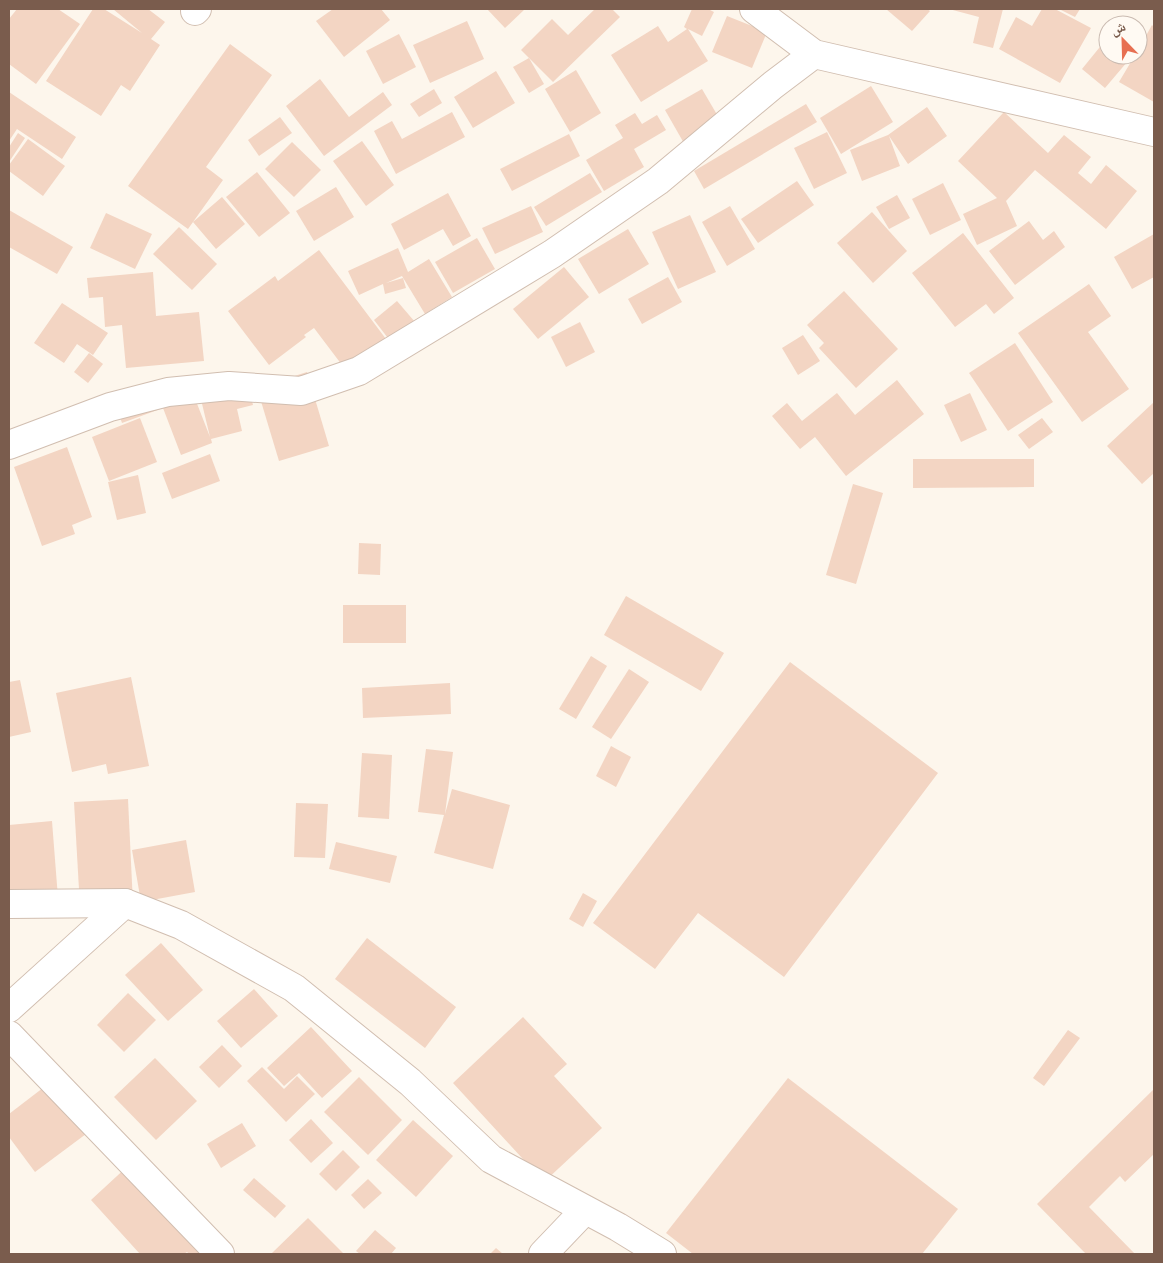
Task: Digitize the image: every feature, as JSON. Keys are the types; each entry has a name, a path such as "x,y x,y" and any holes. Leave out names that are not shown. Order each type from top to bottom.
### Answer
{"street":[{"path":"754,9 814,54 1154,132"},
{"path":"9,445 110,407 168,392 229,386 301,390 359,371 552,254 650,187 773,85 814,54"},
{"path":"9,1008 125,903"},
{"path":"9,904 125,903 181,925 294,988 410,1082 491,1159 618,1227 662,1254"},
{"path":"9,1035 220,1254"},
{"path":"543,1254 585,1210"}],"building":[{"path":"17,9 58,9 80,24 36,84 9,64 9,19"},
{"path":"93,9 104,9 142,33 113,9 148,9 165,22 151,39 160,45 130,91 121,85 101,116 46,81"},
{"path":"333,9 381,9 390,20 344,57 316,21"},
{"path":"487,9 525,9 505,28"},
{"path":"595,9 612,9 620,17 553,82 521,50 552,19 568,35"},
{"path":"692,9 708,9 714,12 702,36 688,29 708,61 641,102 611,55 658,26 668,42 687,29 684,27"},
{"path":"886,9 927,9 930,11 912,31"},
{"path":"949,9 1003,9 993,48 973,43 979,17"},
{"path":"1042,9 1055,9 1091,28 1060,83 999,49 1016,17 1032,26"},
{"path":"1059,9 1080,9 1075,17"},
{"path":"727,16 767,32 752,68 712,52"},
{"path":"467,21 484,59 430,83 413,45"},
{"path":"1152,25 1154,27 1154,102 1119,82 1129,65 1148,65 1148,32"},
{"path":"399,34 416,67 383,84 366,51"},
{"path":"230,44 272,75 206,167 223,180 188,229 128,186"},
{"path":"1098,49 1098,65 1125,65 1105,88 1082,69"},
{"path":"529,58 544,84 529,93 513,67"},
{"path":"576,70 601,113 570,132 545,89"},
{"path":"496,71 515,103 473,128 454,97"},
{"path":"320,79 349,117 383,92 392,105 324,156 286,106"},
{"path":"871,86 893,122 841,154 820,118"},
{"path":"434,89 442,103 419,117 410,104"},
{"path":"702,89 726,130 689,152 665,110"},
{"path":"9,92 76,137 62,159 17,129 9,141"},
{"path":"806,104 817,122 704,189 694,171"},
{"path":"927,107 947,136 908,164 889,136 900,166 862,181 850,150 888,135"},
{"path":"452,112 465,137 396,174 374,131 392,121 402,139"},
{"path":"1004,112 1048,153 1064,135 1091,157 1078,173 1091,184 1106,165 1137,191 1106,229 1035,170 1006,201 1017,226 977,245 963,214 997,198 958,161"},
{"path":"635,113 642,124 657,115 666,130 634,149 644,167 604,191 586,160 623,138 615,125"},
{"path":"280,117 292,133 259,156 248,140"},
{"path":"827,132 847,173 814,189 794,148"},
{"path":"18,133 25,138 9,162 9,147"},
{"path":"569,134 580,156 512,191 500,169"},
{"path":"28,139 65,166 43,196 9,171 9,165"},
{"path":"362,141 394,185 366,206 333,161"},
{"path":"292,142 321,170 294,197 265,169"},
{"path":"257,172 290,213 259,237 226,197"},
{"path":"590,173 602,192 546,226 534,207"},
{"path":"797,181 814,205 758,243 741,219"},
{"path":"943,183 961,220 930,235 912,199"},
{"path":"336,187 354,217 314,241 296,211"},
{"path":"448,193 471,236 453,246 443,229 404,250 391,224"},
{"path":"897,195 910,218 889,229 876,207"},
{"path":"222,197 245,224 216,249 193,222"},
{"path":"531,206 543,232 495,254 482,228"},
{"path":"730,206 755,249 727,266 702,222"},
{"path":"9,210 73,247 57,274 9,247"},
{"path":"872,212 907,251 873,283 837,243"},
{"path":"106,213 152,234 135,269 90,248"},
{"path":"690,215 716,272 678,289 652,232"},
{"path":"1029,221 1043,240 1054,231 1065,247 1015,285 989,251"},
{"path":"179,227 217,264 192,290 153,254"},
{"path":"628,229 649,264 599,294 578,259"},
{"path":"963,233 1014,298 994,314 986,304 955,327 912,273"},
{"path":"1154,234 1154,277 1132,289 1114,257"},
{"path":"477,238 495,269 453,293 435,262"},
{"path":"398,248 408,272 429,259 452,297 425,314 402,276 386,283 403,278 406,288 385,294 383,284 359,295 348,271"},
{"path":"319,250 386,339 345,369 314,328 304,335 306,337 269,365 228,311 275,276 278,281"},
{"path":"564,267 589,297 538,339 513,309"},
{"path":"153,272 156,316 199,312 204,361 126,368 122,325 105,327 103,297 89,298 87,278"},
{"path":"668,277 682,302 642,324 628,299"},
{"path":"1089,284 1111,316 1088,332 1129,389 1082,422 1018,333"},
{"path":"844,291 898,349 856,388 819,348 824,343 807,325"},
{"path":"397,301 415,322 391,342 374,320"},
{"path":"62,303 108,333 93,355 77,344 64,363 34,343"},
{"path":"580,322 595,352 566,367 551,337"},
{"path":"803,335 820,361 798,375 782,348"},
{"path":"1015,343 1053,402 1008,431 969,373"},
{"path":"89,353 103,364 88,383 74,372"},
{"path":"307,372 329,446 279,461 257,388"},
{"path":"245,375 253,405 237,409 242,431 211,439 212,443 181,455 163,408 122,423 116,406 187,378 210,437 198,387"},
{"path":"897,380 924,414 846,476 815,437 800,449 772,416 787,403 802,421 837,393 855,415"},
{"path":"970,393 987,430 961,442 944,405"},
{"path":"1154,402 1154,473 1142,484 1107,446"},
{"path":"140,418 157,462 109,481 92,437"},
{"path":"1042,418 1053,432 1029,449 1018,435"},
{"path":"67,447 92,517 72,525 75,534 42,546 14,467"},
{"path":"210,454 220,481 172,499 162,473"},
{"path":"913,459 1034,459 1034,487 913,488"},
{"path":"138,475 146,513 117,520 108,482"},
{"path":"853,484 883,493 856,584 826,575"},
{"path":"359,543 381,544 380,575 358,574"},
{"path":"626,596 724,653 701,691 604,635"},
{"path":"343,605 406,605 406,643 343,643"},
{"path":"591,656 607,666 576,719 559,709"},
{"path":"790,662 938,773 784,977 698,913 655,969 593,923"},
{"path":"629,669 649,682 611,739 592,727"},
{"path":"131,677 149,766 108,774 106,764 72,772 56,693"},
{"path":"20,680 31,732 9,737 9,682"},
{"path":"450,683 451,714 363,718 362,688"},
{"path":"611,746 631,757 616,787 596,776"},
{"path":"426,749 453,752 445,814 452,789 510,805 493,869 434,853 444,815 418,812"},
{"path":"362,753 392,755 389,819 358,817"},
{"path":"128,799 133,904 80,907 74,802"},
{"path":"296,803 328,804 325,858 294,857"},
{"path":"52,821 58,898 9,902 9,825"},
{"path":"186,840 195,892 141,902 132,850"},
{"path":"336,842 397,856 390,883 329,869"},
{"path":"583,893 597,901 583,927 569,919"},
{"path":"367,938 456,1007 425,1048 335,979"},
{"path":"161,943 203,990 168,1021 125,975"},
{"path":"254,989 278,1016 241,1048 217,1021"},
{"path":"128,993 156,1020 124,1052 97,1025"},
{"path":"523,1017 567,1064 554,1076 602,1128 544,1182 453,1083"},
{"path":"311,1027 352,1071 322,1098 299,1073 284,1086 267,1068"},
{"path":"1068,1030 1080,1038 1044,1086 1033,1078"},
{"path":"222,1045 242,1066 219,1088 199,1067"},
{"path":"155,1058 197,1101 156,1140 114,1097"},
{"path":"262,1067 284,1089 297,1076 315,1094 286,1122 247,1081"},
{"path":"359,1077 402,1120 368,1155 324,1112"},
{"path":"788,1078 958,1209 922,1254 693,1254 666,1233"},
{"path":"52,1081 90,1131 35,1172 9,1137 9,1114"},
{"path":"1154,1089 1154,1154 1125,1182 1120,1176 1089,1207 1135,1254 1086,1254 1037,1204"},
{"path":"311,1119 333,1143 311,1163 289,1140"},
{"path":"413,1120 453,1156 416,1197 376,1160"},
{"path":"242,1123 256,1146 221,1168 207,1144"},
{"path":"343,1150 360,1167 336,1191 319,1174"},
{"path":"130,1164 212,1254 189,1254 187,1252 184,1254 140,1254 91,1200"},
{"path":"254,1178 286,1206 275,1218 243,1190"},
{"path":"368,1179 382,1193 364,1209 351,1195"},
{"path":"308,1218 344,1254 271,1254"},
{"path":"375,1230 396,1248 391,1254 360,1254 356,1251"},
{"path":"496,1248 503,1254 490,1254"}]}
